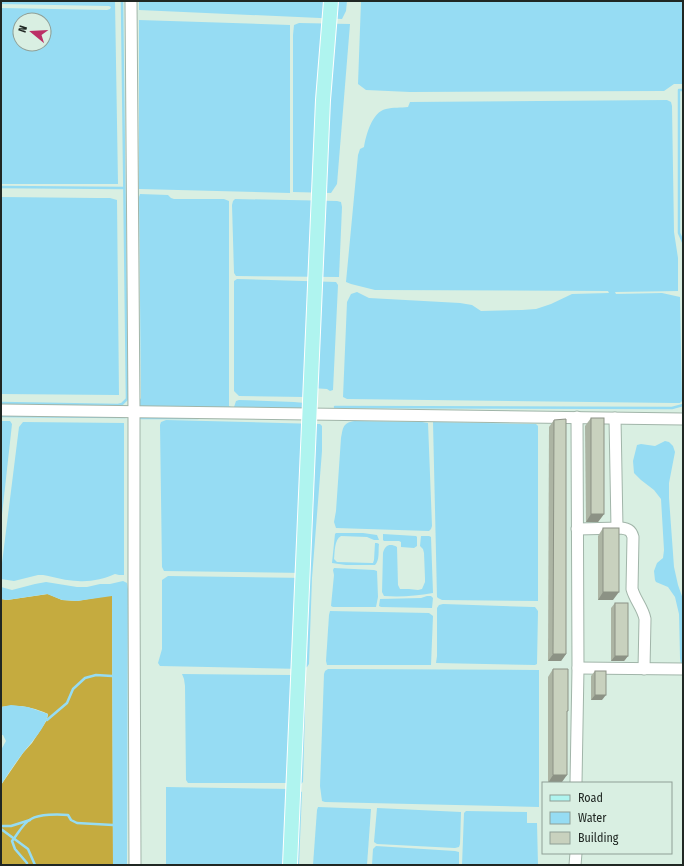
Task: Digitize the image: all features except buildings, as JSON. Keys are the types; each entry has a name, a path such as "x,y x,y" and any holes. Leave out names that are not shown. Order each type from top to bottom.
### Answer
{"main road":[{"path":"290,865 323,100 331,1"}],"street":[{"path":"131,1 135,865"},
{"path":"1,410 134,411 309,417 683,418"},
{"path":"576,782 578,668 577,417"},
{"path":"615,418 617,528"},
{"path":"577,529 626,528 632,533 632,589 645,619 644,669"},
{"path":"578,668 683,669"},
{"path":"575,865 576,854"}],"shaded area":[{"path":"48,594 62,600 77,601 112,595 113,865 1,865 1,785 23,753 32,743 47,720 48,714 25,707 1,707 1,599 7,600"}],"water":[{"path":"1,1 115,1 118,184 1,184 1,8 107,10 111,7 1,4"},
{"path":"139,1 347,1 346,11 342,19 139,10"},
{"path":"361,1 683,1 683,84 674,84 664,91 410,92 366,90 358,84"},
{"path":"139,20 290,25 290,193 139,189"},
{"path":"299,23 350,24 337,184 331,193 293,192 293,35 294,25"},
{"path":"667,100 671,102 672,106 674,232 678,258 678,291 615,292 616,294 662,293 680,297 682,401 680,403 347,399 343,397 347,302 351,294 357,292 369,298 460,303 472,305 481,311 536,309 572,294 609,293 608,291 375,290 346,282 358,155 360,149 364,147 366,136 373,119 381,111 391,108 408,107 410,102"},
{"path":"140,194 168,195 174,199 224,199 229,201 229,406 234,407 236,401 239,400 294,402 305,403 309,411 138,407 137,404 141,398"},
{"path":"1,197 110,198 117,200 119,395 1,394"},
{"path":"235,199 341,202 339,277 236,276 234,273 232,205"},
{"path":"237,279 336,282 338,285 333,390 330,391 327,389 312,388 304,397 239,396 234,391 234,281"},
{"path":"166,420 320,424 322,426 322,451 312,578 309,664 307,667 303,669 160,666 158,663 162,649 162,580 168,576 307,578 305,573 164,571 162,567 160,425 161,422"},
{"path":"1,421 10,421 12,424 1,524"},
{"path":"354,421 428,423 432,526 429,531 336,528 334,522 341,438 345,425"},
{"path":"23,422 124,423 124,575 115,574 97,580 87,581 69,580 43,575 14,581 1,579 19,427"},
{"path":"433,422 536,424 538,426 538,601 442,600 437,597"},
{"path":"665,441 669,442 673,446 675,452 669,483 669,498 674,567 683,599 683,681 680,658 679,614 675,597 668,587 656,582 655,580 654,571 657,563 663,558 664,550 661,499 654,490 634,473 633,461 637,445 641,444 655,446"},
{"path":"336,533 363,533 377,535 379,540 374,540 367,537 341,536 336,543 334,559 337,562 373,563 375,543 377,543 379,544 377,563 375,565 346,565 332,563"},
{"path":"383,534 416,536 417,546 414,548 401,547 401,542 399,541 384,541"},
{"path":"421,536 431,537 433,593 408,596 384,596 382,592 383,553 385,548 390,545 397,547 398,585 400,589 422,589 425,578 424,553 420,546"},
{"path":"334,568 377,571 378,597 376,607 331,606"},
{"path":"123,581 127,583 128,589 127,865 113,865 112,596 77,601 62,600 47,594 7,600 1,599 1,587 12,590 46,582 77,587 87,587"},
{"path":"431,596 433,598 432,608 379,606 380,599 421,598"},
{"path":"439,605 535,607 538,611 537,664 436,663 437,608"},
{"path":"330,611 429,613 433,616 431,665 327,665 326,661"},
{"path":"328,669 539,670 539,807 322,801 320,786 324,674"},
{"path":"182,674 306,676 303,782 301,784 188,783 186,780 185,686"},
{"path":"11,705 28,707 48,714 41,730 1,785 1,750 6,741 3,735 1,735 1,707"},
{"path":"166,787 294,789 302,792 299,865 166,865"},
{"path":"318,807 371,809 367,865 313,865"},
{"path":"377,808 461,812 459,847 377,844 374,842"},
{"path":"466,811 527,812 527,823 537,823 538,865 462,865 464,813"},
{"path":"376,846 455,851 459,852 459,865 372,865 373,849"}],"waterway":[{"path":"1,403 118,405 122,404 127,399 122,1"},
{"path":"683,90 679,90 679,233 683,242"},
{"path":"1,187 124,188"},
{"path":"335,407 672,408 683,405"},
{"path":"1,416 125,417"},
{"path":"141,418 198,418"},
{"path":"47,720 67,703 73,689 85,678 96,675 112,676"},
{"path":"27,865 15,849 12,841 23,826 35,817 44,815 68,815 71,820 77,823 113,825"},
{"path":"1,826 11,826 30,820"},
{"path":"1,829 28,849 35,865"}]}
